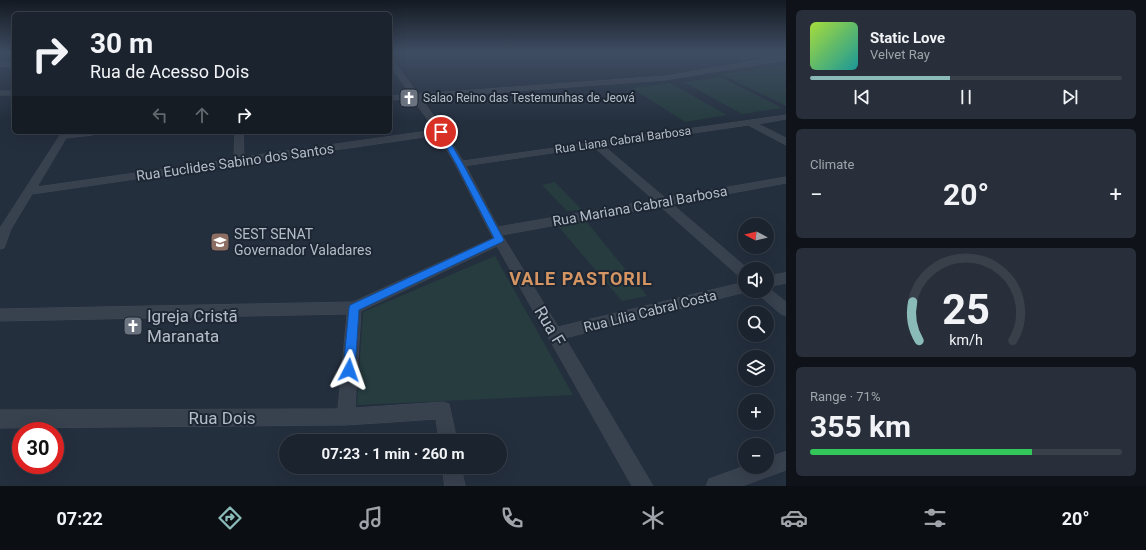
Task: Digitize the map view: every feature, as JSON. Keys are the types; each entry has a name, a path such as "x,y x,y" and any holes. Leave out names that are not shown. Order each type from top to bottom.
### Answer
{"street":[{"name":"Rua F","path":"400,75 441,132 460,164 497,236 643,486"},
{"path":"392,98 665,78 685,75"},
{"path":"0,93 12,93"},
{"name":"Rua Liana Cabral Barbosa","path":"460,164 786,117"},
{"path":"752,123 786,142"},
{"name":"Rua Euclides Sabino dos Santos","path":"29,191 441,132"},
{"path":"0,244 5,229 65,134"},
{"path":"239,134 239,161"},
{"path":"596,144 738,268"},
{"name":"Rua Mariana Cabral Barbosa","path":"354,308 497,236 662,202 786,180"},
{"path":"774,281 786,278"},
{"name":"Rua Lília Cabral Costa","path":"555,334 738,289"},
{"path":"772,298 786,310"},
{"path":"0,315 354,308 346,417"},
{"name":"Rua Dois","path":"0,419 346,417 443,410 447,434"},
{"path":"716,486 786,461"},
{"path":"453,474 455,486"}],"green space":[{"path":"721,75 786,75 786,106"},
{"path":"721,77 782,108 742,114 684,82"},
{"path":"670,83 727,115 685,122 632,88"},
{"path":"555,182 582,210 567,211 542,185"},
{"path":"586,221 647,296 622,301 558,226"},
{"path":"495,256 573,395 357,405 363,312"}],"place":[{"name":"Salao Reino das Testemunhas de Jeová","path":"409,98"},
{"name":"SEST SENAT Governador Valadares","path":"220,242"},
{"name":"Igreja Cristã Maranata","path":"133,326"}],"district":[{"name":"VALE PASTORIL","path":"581,279"}],"route":[{"path":"349,370 354,308 499,240 460,164 441,132"}]}
